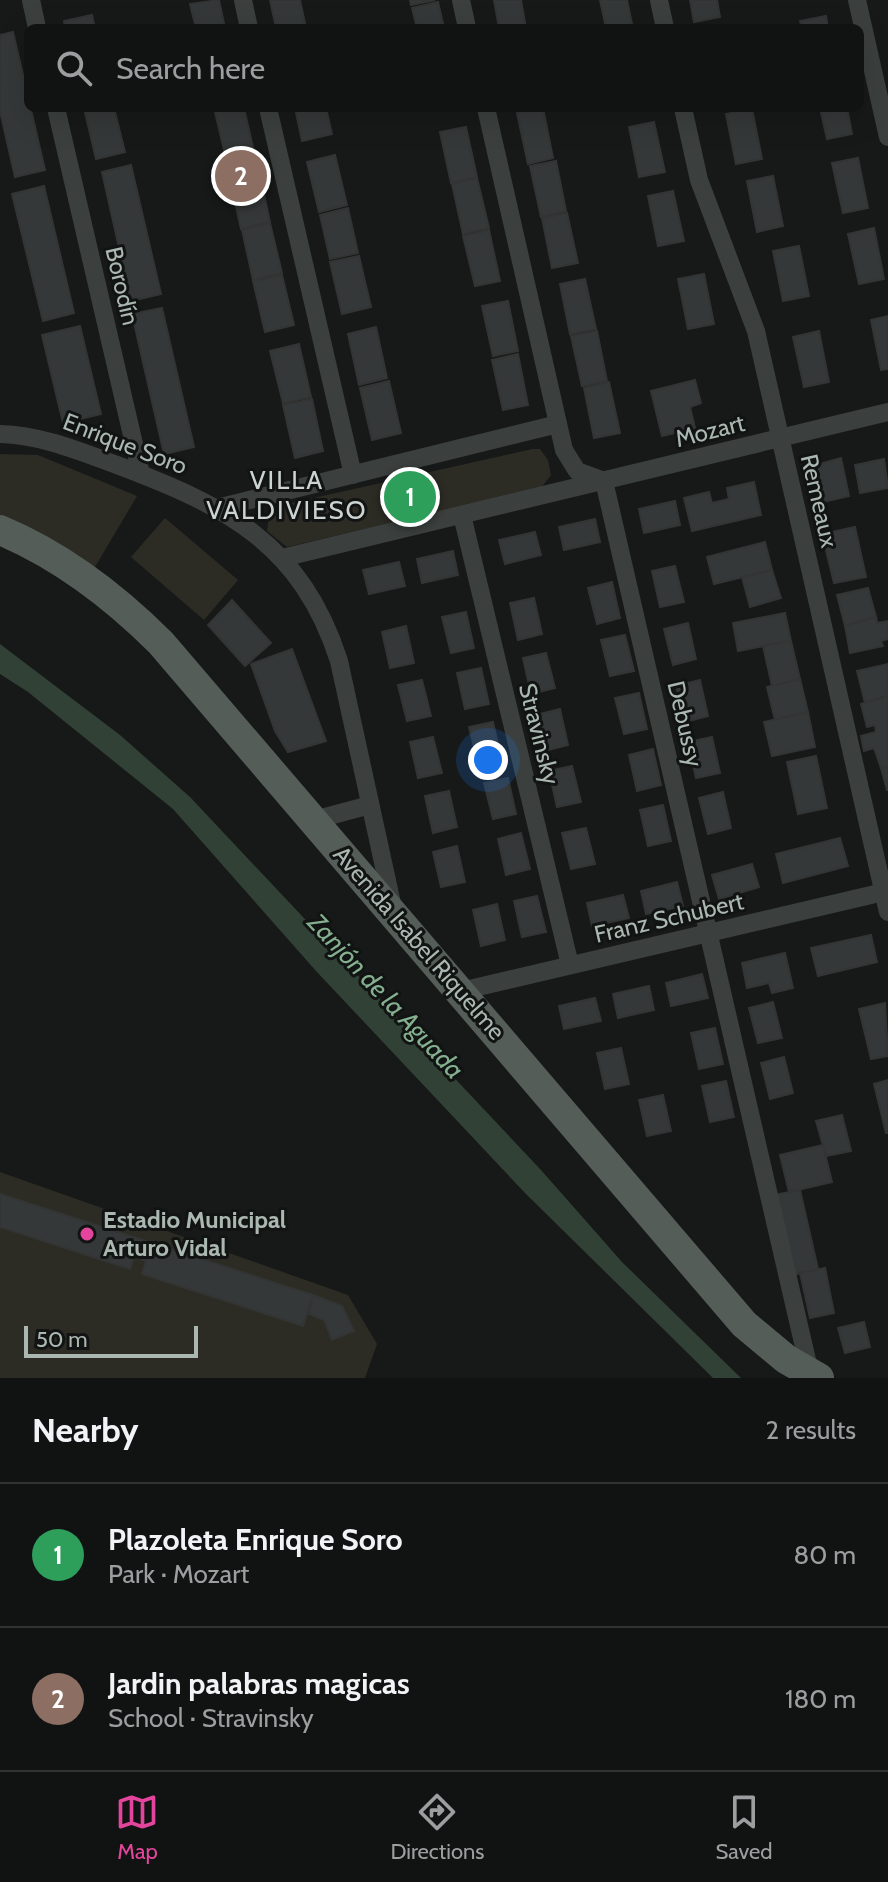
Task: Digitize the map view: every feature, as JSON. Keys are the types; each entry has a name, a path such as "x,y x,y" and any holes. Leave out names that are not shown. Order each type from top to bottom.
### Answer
{"main road":[{"name":"Avenida Isabel Riquelme","path":"0,530 74,570 137,618 202,687 395,918 461,991 744,1324 814,1376"}],"street":[{"path":"31,0 36,24"},
{"path":"243,0 248,24"},
{"path":"461,0 466,24"},
{"path":"659,0 664,24"},
{"path":"857,0 862,24"},
{"path":"864,31 888,137"},
{"name":"Borodín","path":"57,112 141,474"},
{"path":"269,112 353,475"},
{"path":"487,112 564,450 577,471 604,481"},
{"name":"Remeaux","path":"684,112 699,180 751,312 886,892 888,912"},
{"name":"Mozart","path":"282,558 888,412"},
{"path":"217,508 558,424"},
{"name":"Enrique Soro","path":"0,434 39,438 141,474 217,508 282,558 309,591 332,641 395,918"},
{"path":"542,496 560,475 564,450"},
{"name":"Debussy","path":"604,481 814,1376"},
{"name":"Stravinsky","path":"462,515 570,965"},
{"path":"314,820 370,805"},
{"name":"Franz Schubert","path":"461,991 886,892"}],"shaded area":[{"path":"540,449 548,460 551,475 541,488 287,547 267,531 269,515 278,506"},
{"path":"0,454 38,455 137,496 95,567 0,519"},
{"path":"165,518 238,580 204,620 131,557"},
{"path":"0,644 120,735 190,797 541,1170 622,1262 741,1378 713,1378 525,1193 316,971 173,809 28,692 0,674"},
{"name":"Estadio Municipal Arturo Vidal","path":"0,1172 348,1295 377,1344 365,1378 0,1378"}],"building":[{"path":"219,0 224,24 195,24 190,4"},
{"path":"270,0 300,0 305,24 275,24"},
{"path":"410,0 435,0 411,5"},
{"path":"494,0 521,0 525,24 498,24"},
{"path":"600,0 627,0 632,24 605,24"},
{"path":"690,0 717,0 720,17 694,22"},
{"path":"438,2 443,24 416,24 412,8"},
{"path":"92,15 94,24 64,24 64,21"},
{"path":"826,16 827,24 801,24 800,21"},
{"path":"13,32 24,79 24,112 32,112 45,170 15,177 0,111 0,35"},
{"path":"85,112 115,112 125,152 96,159"},
{"path":"215,112 245,112 254,152 226,158"},
{"path":"296,112 327,112 332,134 302,141"},
{"path":"544,112 553,158 528,164 517,113"},
{"path":"753,112 762,159 736,164 726,114"},
{"path":"821,112 848,112 852,134 827,139"},
{"path":"654,122 665,172 639,177 629,127"},
{"path":"466,127 477,177 451,183 440,132"},
{"path":"335,155 347,205 319,212 307,162"},
{"path":"858,158 868,208 843,213 832,163"},
{"path":"556,161 566,211 541,217 530,166"},
{"path":"131,165 161,294 131,301 102,172"},
{"path":"259,172 270,222 241,229 230,179"},
{"path":"773,176 783,226 757,232 747,181"},
{"path":"477,178 489,228 463,234 452,184"},
{"path":"44,186 74,313 43,321 12,194"},
{"path":"673,191 684,241 658,246 648,196"},
{"path":"348,208 358,253 330,259 320,215"},
{"path":"567,213 578,263 552,268 542,218"},
{"path":"270,223 282,273 253,280 242,230"},
{"path":"874,228 884,279 859,284 848,234"},
{"path":"489,230 500,281 475,286 463,236"},
{"path":"799,246 809,296 783,301 773,251"},
{"path":"359,256 371,307 342,314 330,262"},
{"path":"704,274 714,324 688,329 678,279"},
{"path":"282,275 294,325 265,332 253,281"},
{"path":"585,279 596,329 570,334 560,284"},
{"path":"508,301 518,351 493,356 482,306"},
{"path":"162,308 194,447 164,454 132,314"},
{"path":"888,316 888,369 881,370 871,320"},
{"path":"80,326 101,414 63,423 42,335"},
{"path":"376,327 387,378 359,385 348,334"},
{"path":"597,331 607,381 582,386 571,336"},
{"path":"819,331 829,382 804,387 793,337"},
{"path":"299,344 311,397 283,403 270,351"},
{"path":"518,354 528,405 503,410 492,360"},
{"path":"695,380 701,403 690,407 695,428 662,436 651,391"},
{"path":"389,381 401,433 372,440 360,388"},
{"path":"609,382 620,433 594,438 584,388"},
{"path":"312,399 323,451 295,458 283,405"},
{"path":"841,458 849,496 818,503 809,467"},
{"path":"884,459 888,488 860,493 855,465"},
{"path":"754,482 761,515 692,531 684,498 709,492 712,503 729,499 727,488"},
{"path":"675,501 680,525 644,533 639,509"},
{"path":"595,519 600,542 564,550 559,527"},
{"path":"855,527 866,577 834,583 822,534"},
{"path":"535,532 541,555 505,564 499,540"},
{"path":"765,542 772,570 714,584 707,557"},
{"path":"453,551 458,575 422,583 417,559"},
{"path":"399,562 405,586 369,594 363,570"},
{"path":"675,566 684,602 660,607 652,571"},
{"path":"772,570 781,598 750,607 742,577"},
{"path":"612,582 620,618 597,624 588,588"},
{"path":"868,588 876,617 845,626 837,595"},
{"path":"534,598 542,634 518,640 510,603"},
{"path":"232,600 271,643 245,666 208,625"},
{"path":"466,612 474,648 451,653 442,617"},
{"path":"785,613 791,641 738,651 733,623"},
{"path":"876,617 877,623 888,621 888,639 881,641 883,646 850,653 845,626"},
{"path":"688,623 696,659 673,665 664,629"},
{"path":"406,626 414,663 390,668 382,632"},
{"path":"625,635 634,671 610,676 601,640"},
{"path":"791,641 800,679 772,686 763,646"},
{"path":"292,649 326,741 288,752 275,731 251,664"},
{"path":"546,653 555,688 531,694 523,658"},
{"path":"888,664 888,696 865,703 857,671"},
{"path":"481,668 489,704 465,709 457,673"},
{"path":"800,679 808,712 775,720 767,687"},
{"path":"422,680 431,716 407,721 398,685"},
{"path":"700,680 708,716 685,722 676,686"},
{"path":"639,693 647,729 624,734 615,698"},
{"path":"888,696 888,767 881,768 874,748 864,751 861,736 876,732 875,725 867,727 861,704"},
{"path":"560,709 568,745 544,751 536,715"},
{"path":"808,712 815,747 772,756 764,722"},
{"path":"493,722 501,758 478,763 469,727"},
{"path":"433,737 442,773 418,778 410,742"},
{"path":"712,737 720,773 696,778 688,742"},
{"path":"653,749 661,785 637,791 629,755"},
{"path":"816,756 827,808 798,814 787,762"},
{"path":"572,766 581,802 557,807 549,771"},
{"path":"888,767 888,790 887,790 881,768"},
{"path":"508,778 516,814 493,819 484,783"},
{"path":"449,791 457,827 433,833 425,796"},
{"path":"723,792 731,828 708,834 699,798"},
{"path":"663,805 671,841 648,846 640,810"},
{"path":"586,828 595,864 571,869 562,833"},
{"path":"521,833 530,869 506,875 498,839"},
{"path":"840,838 848,866 783,883 776,854"},
{"path":"457,846 465,882 441,887 433,852"},
{"path":"752,864 759,887 719,899 712,875"},
{"path":"677,882 683,906 646,914 641,891"},
{"path":"623,895 629,918 592,926 587,903"},
{"path":"537,896 546,932 522,937 514,901"},
{"path":"497,904 505,940 481,946 473,910"},
{"path":"871,935 877,962 818,976 811,948"},
{"path":"785,953 793,988 772,993 769,983 747,988 742,963"},
{"path":"702,974 708,998 671,1006 666,983"},
{"path":"649,986 654,1010 618,1018 613,994"},
{"path":"595,998 601,1021 564,1029 559,1006"},
{"path":"773,1002 782,1038 758,1043 749,1008"},
{"path":"885,1003 888,1056 871,1059 859,1009"},
{"path":"715,1028 723,1064 699,1069 691,1033"},
{"path":"621,1048 629,1084 605,1089 597,1053"},
{"path":"784,1057 793,1093 770,1099 761,1063"},
{"path":"888,1080 888,1133 886,1133 874,1084"},
{"path":"726,1081 734,1117 710,1122 702,1086"},
{"path":"663,1095 671,1131 647,1136 639,1100"},
{"path":"842,1115 851,1151 826,1156 816,1121"},
{"path":"823,1145 832,1182 789,1192 780,1155"},
{"path":"800,1190 818,1269 792,1275 774,1195"},
{"path":"0,1194 313,1295 303,1326 142,1274 146,1261 134,1256 130,1269 0,1227"},
{"path":"825,1268 834,1313 810,1318 800,1273"},
{"path":"313,1295 342,1306 354,1331 332,1340 324,1320 309,1314"},
{"path":"864,1322 870,1347 845,1353 838,1328"}],"place":[{"name":"Jardin palabras magicas","path":"241,176"},
{"name":"Plazoleta Enrique Soro","path":"410,497"},
{"name":"Estadio Municipal Arturo Vidal","path":"87,1234"}],"district":[{"name":"VILLA VALDIVIESO","path":"287,495"}],"water label":[{"name":"Zanjón de la Aguada","path":"386,996"}]}
